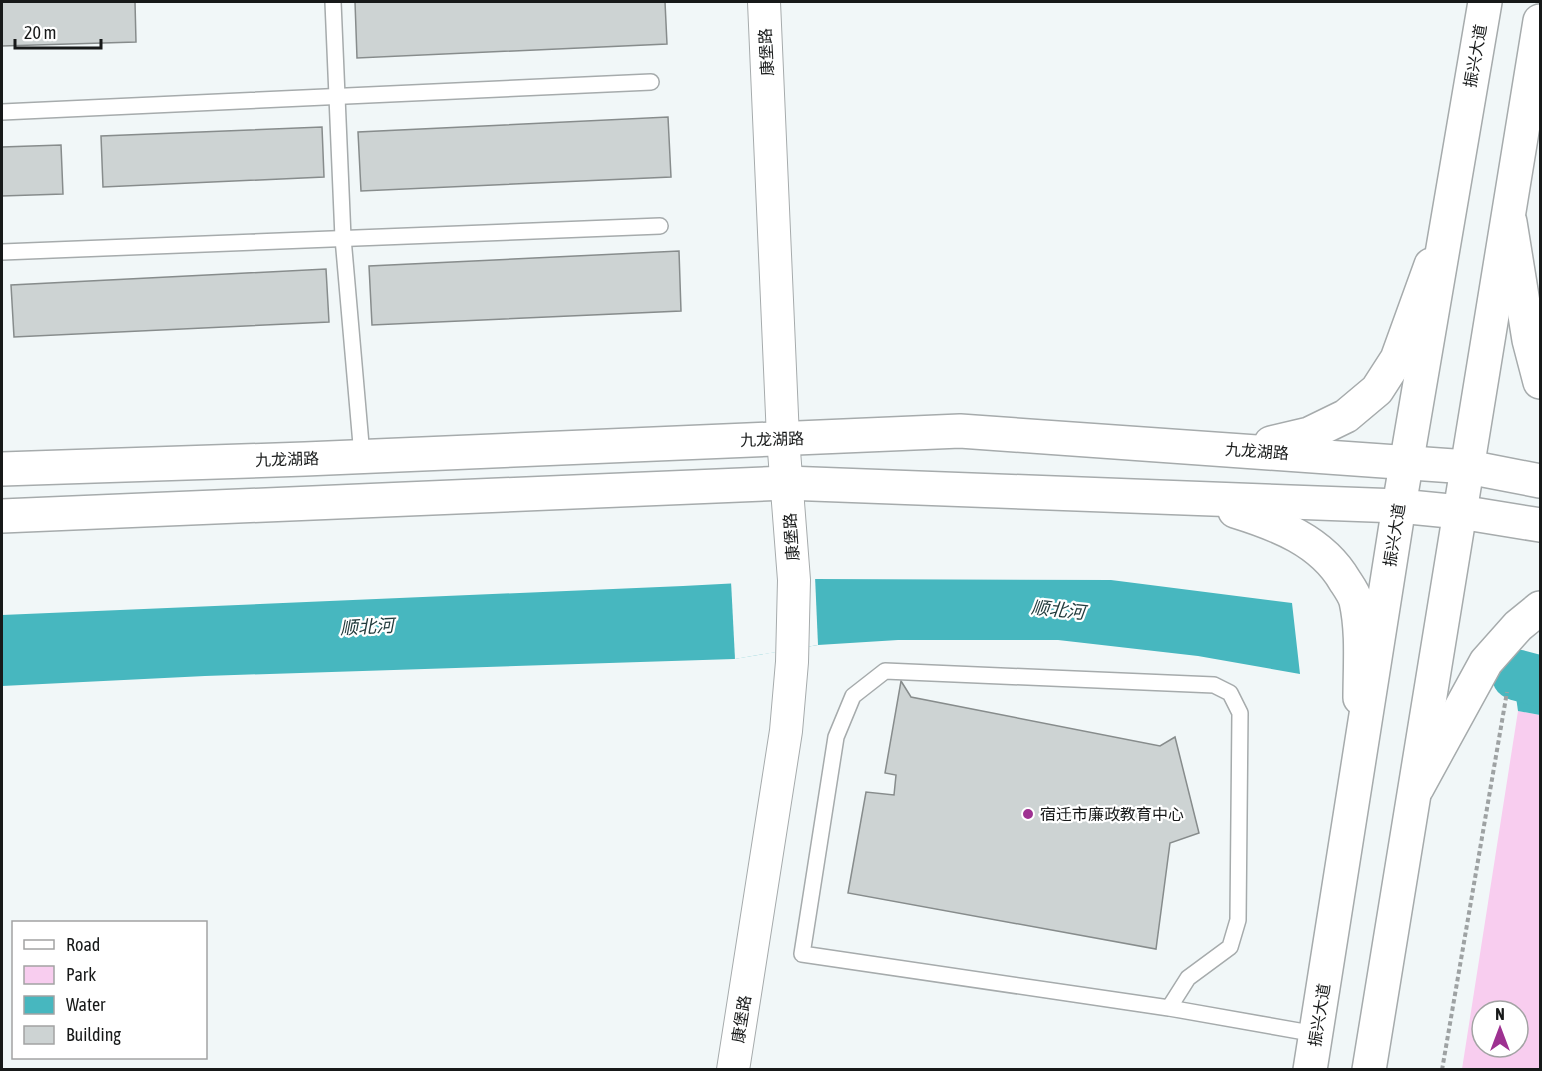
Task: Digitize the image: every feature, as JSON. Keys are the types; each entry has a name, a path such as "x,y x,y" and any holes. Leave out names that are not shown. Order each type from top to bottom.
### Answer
{"street":[{"name":"康堡路","path":"733,1070 786,731 792,662 794,580 783,438 764,2"},
{"name":"振兴大道","path":"1310,1070 1406,462 1485,2"},
{"path":"1369,1070 1540,21"},
{"path":"1509,214 1529,340 1540,382"},
{"path":"1243,450 1309,434 1346,416 1377,390 1397,359 1447,221"},
{"name":"九龙湖路","path":"2,469 960,431 1468,467 1540,481"},
{"path":"2,516 786,483 1399,506 1460,512 1540,525"},
{"path":"1193,498 1274,523 1307,541 1337,566 1355,598 1357,610 1362,744"},
{"path":"1413,795 1486,662 1518,626 1540,608"}],"lane":[{"path":"333,2 343,238 362,456"},
{"path":"2,112 651,82"},
{"path":"2,252 660,226"},
{"path":"1169,1008 1188,978 1230,947 1238,920 1240,713 1230,693 1214,686 885,671 853,696 836,737 802,954 1169,1008 1316,1034"}],"path":[{"path":"1442,1070 1508,684"}],"green space":[{"path":"1518,711 1540,715 1540,1069 1462,1069 1470,1018 1470,1059 1530,1059 1530,999 1473,999"}],"water":[{"path":"813,579 1111,580 1292,603 1300,674 1198,656 1058,640 898,640 818,645 734,659 205,676 2,686 2,615"},
{"path":"1540,658 1540,715 1518,711 1516,697 1532,661"}],"pier":[{"path":"815,576 818,645 735,659 731,581"}],"building":[{"path":"2,2 135,2 136,42 2,46"},
{"path":"355,2 665,2 667,44 357,58"},
{"path":"668,117 671,177 361,191 358,132"},
{"path":"322,127 324,177 103,187 101,136"},
{"path":"61,145 63,194 2,196 2,147"},
{"path":"679,251 681,311 372,325 369,266"},
{"path":"326,269 329,322 14,337 11,285"},
{"name":"宿迁市廉政教育中心","path":"901,681 911,697 1160,746 1175,737 1199,833 1170,843 1156,949 848,893 866,792 894,795 896,775 885,773"}],"waterway":[{"name":"顺北河","path":"1517,675 1540,681"}],"place":[{"name":"宿迁市廉政教育中心","path":"1028,814"}]}
